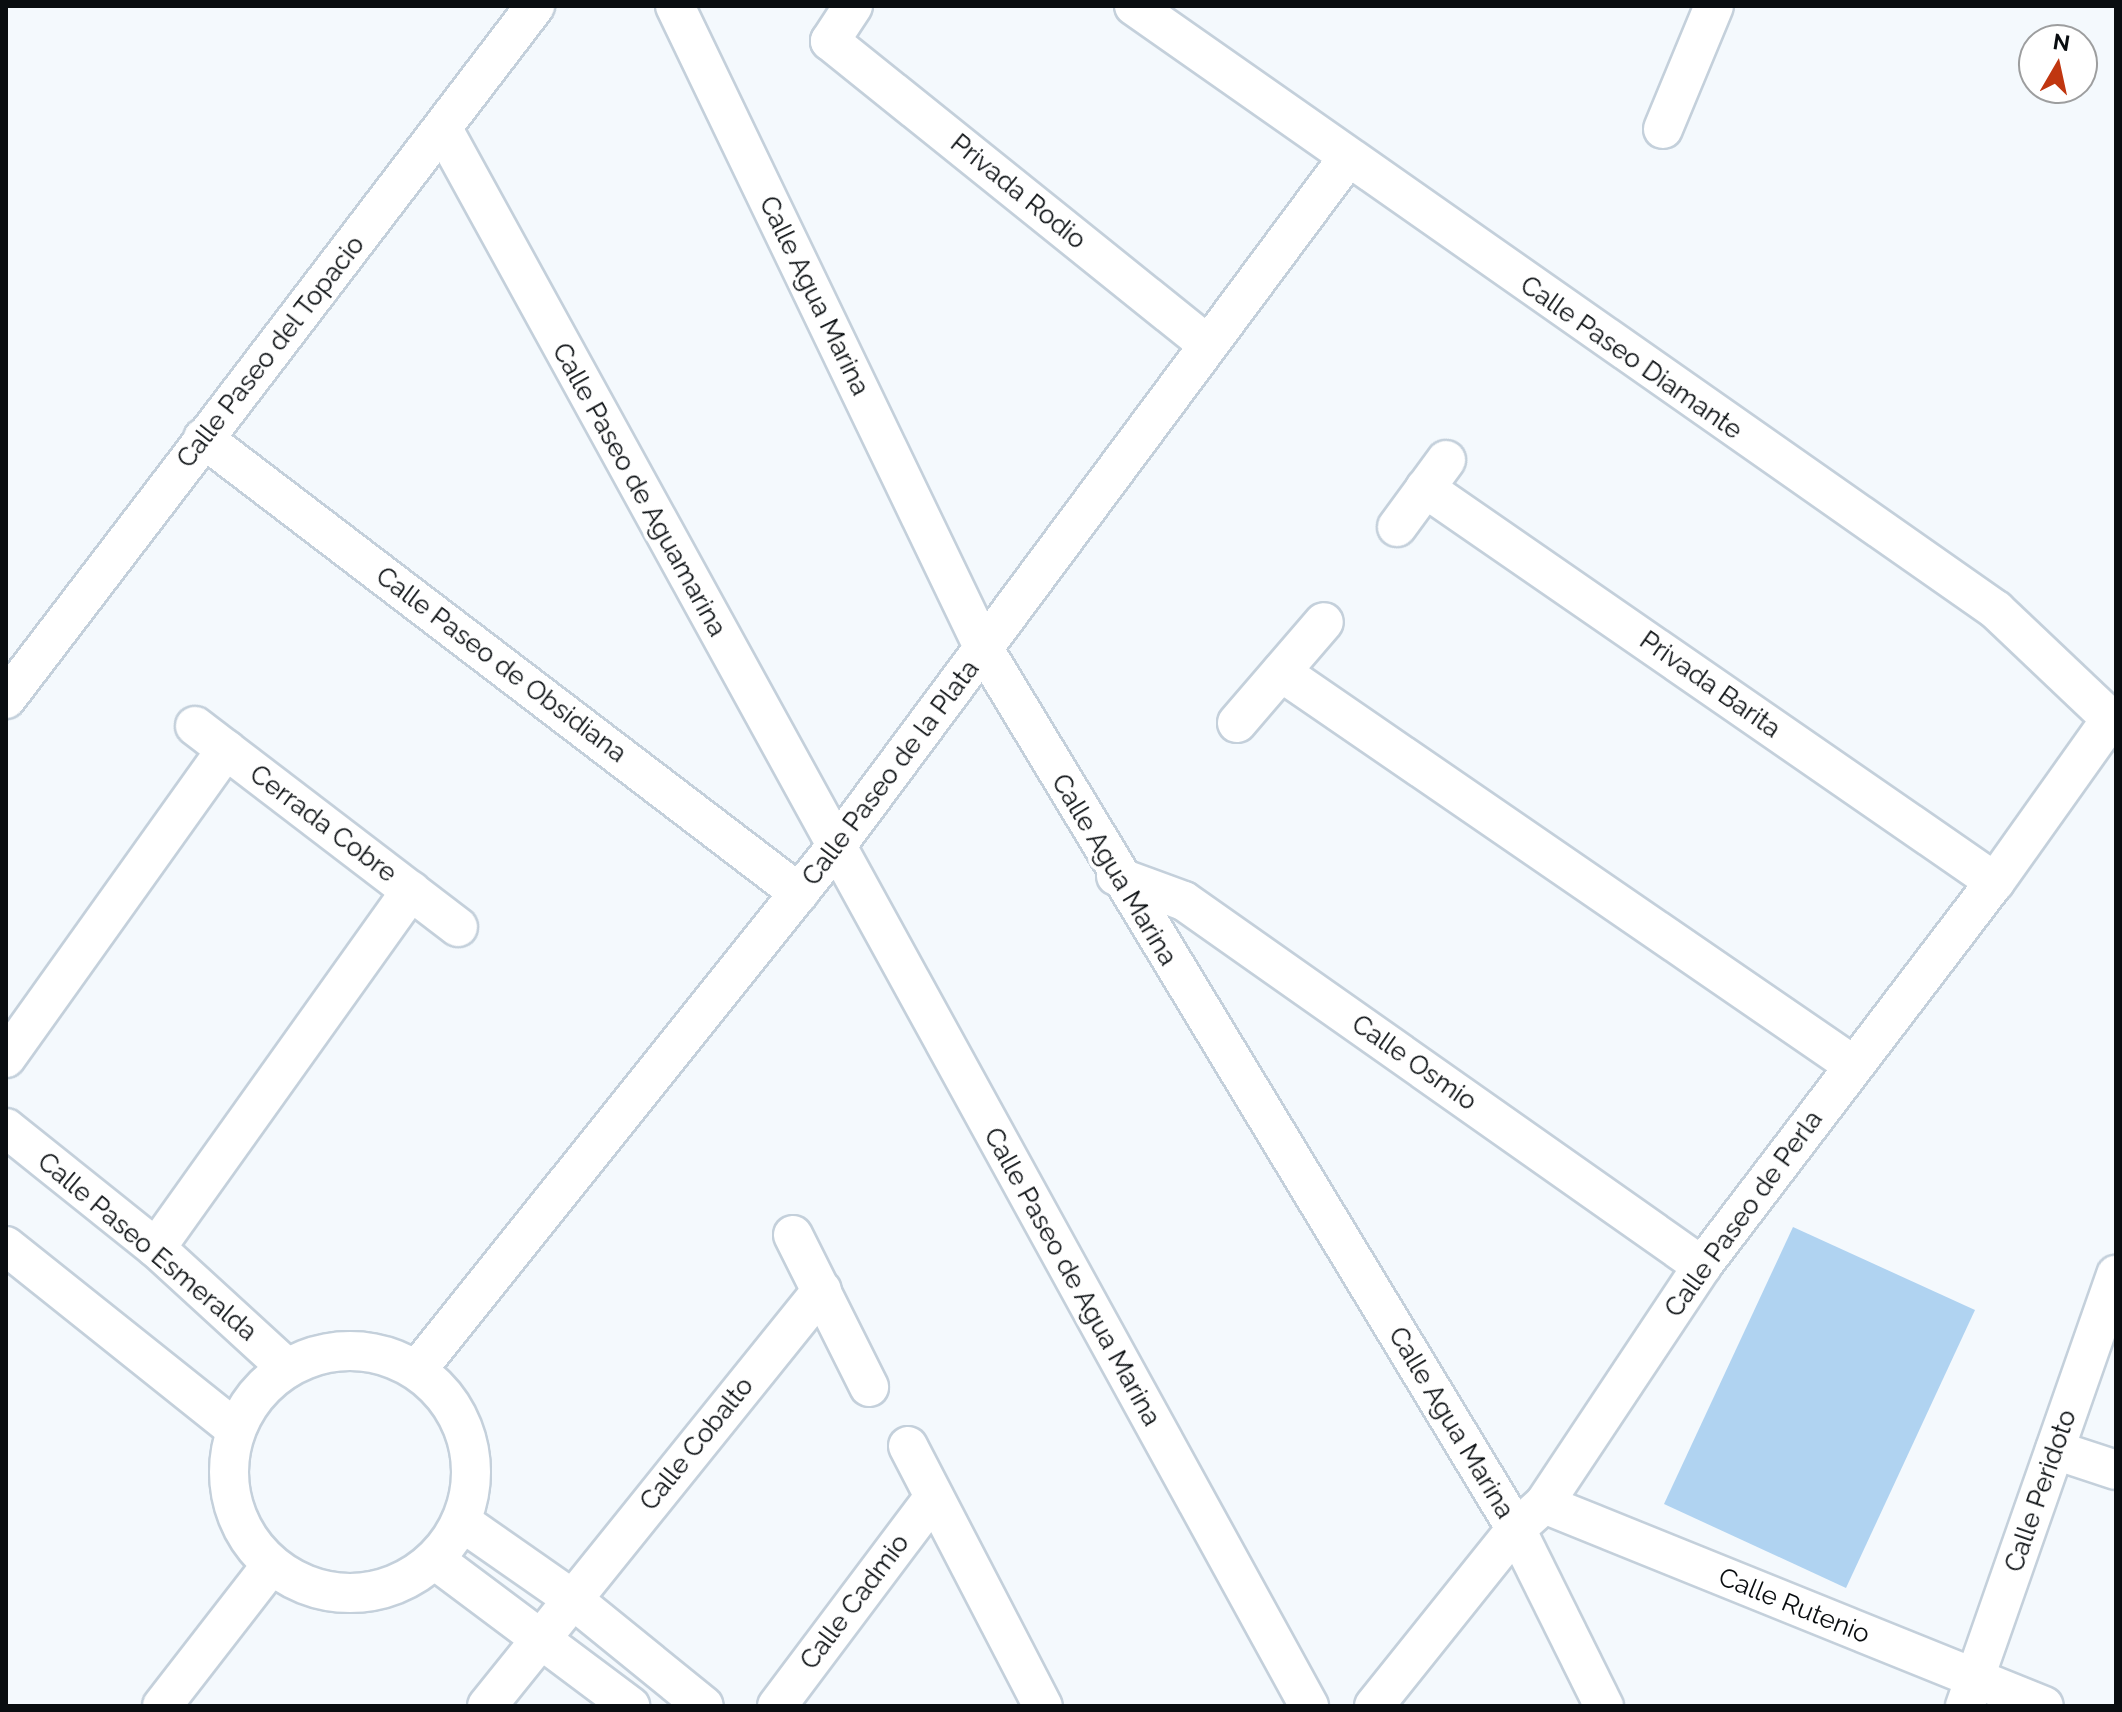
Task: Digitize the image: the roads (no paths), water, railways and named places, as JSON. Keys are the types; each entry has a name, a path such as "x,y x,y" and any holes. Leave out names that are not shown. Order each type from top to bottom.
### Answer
{"street":[{"name":"Calle Paseo del Topacio","path":"6,699 203,438 444,131 535,6"},
{"name":"Calle Agua Marina","path":"675,6 985,651 1116,876 1516,1529 1604,1706"},
{"name":"Privada Rodio","path":"853,6 830,41 1206,343"},
{"name":"Calle Paseo Diamante","path":"1134,6 1346,160 1996,610 2113,721"},
{"path":"1663,129 1714,6"},
{"name":"Calle Paseo de Aguamarina","path":"444,131 834,849"},
{"name":"Calle Paseo de la Plata","path":"417,1370 834,849 985,651 1206,343 1346,160"},
{"name":"Calle Paseo de Obsidiana","path":"203,438 799,893"},
{"name":"Privada Barita","path":"1397,527 1436,474 1995,882"},
{"path":"1237,723 1324,622"},
{"path":"1281,672 1853,1065"},
{"name":"Calle Paseo de Perla","path":"1374,1706 1516,1529 1544,1504 1702,1266 1995,882 2113,721"},
{"path":"195,726 226,750"},
{"name":"Cerrada Cobre","path":"6,1058 226,750 411,891 156,1248"},
{"name":"Calle Paseo de Agua Marina","path":"834,849 1309,1706"},
{"name":"Calle Osmio","path":"1116,876 1184,901 1702,1266"},
{"path":"411,891 458,927"},
{"name":"Calle Paseo Esmeralda","path":"6,1128 156,1248 287,1368"},
{"path":"793,1235 869,1387"},
{"path":"6,1246 235,1429"},
{"name":"Calle Peridoto","path":"1970,1692 2116,1275"},
{"name":"Calle Cobalto","path":"487,1706 541,1635 822,1290"},
{"path":"367,1351 417,1370 452,1404 473,1462 462,1522 435,1560 379,1591 315,1589 269,1568 236,1518 228,1473 235,1429 269,1380 287,1368 325,1353 367,1351"},
{"name":"Calle Cadmio","path":"908,1446 1043,1706"},
{"path":"2055,1450 2116,1470"},
{"name":"Calle Cadmio","path":"777,1706 933,1498"},
{"name":"Calle Rutenio","path":"1544,1504 1970,1692 2044,1706"},
{"path":"462,1522 571,1598 704,1706"},
{"path":"435,1560 541,1635 630,1706"},
{"path":"162,1706 269,1568"}]}
